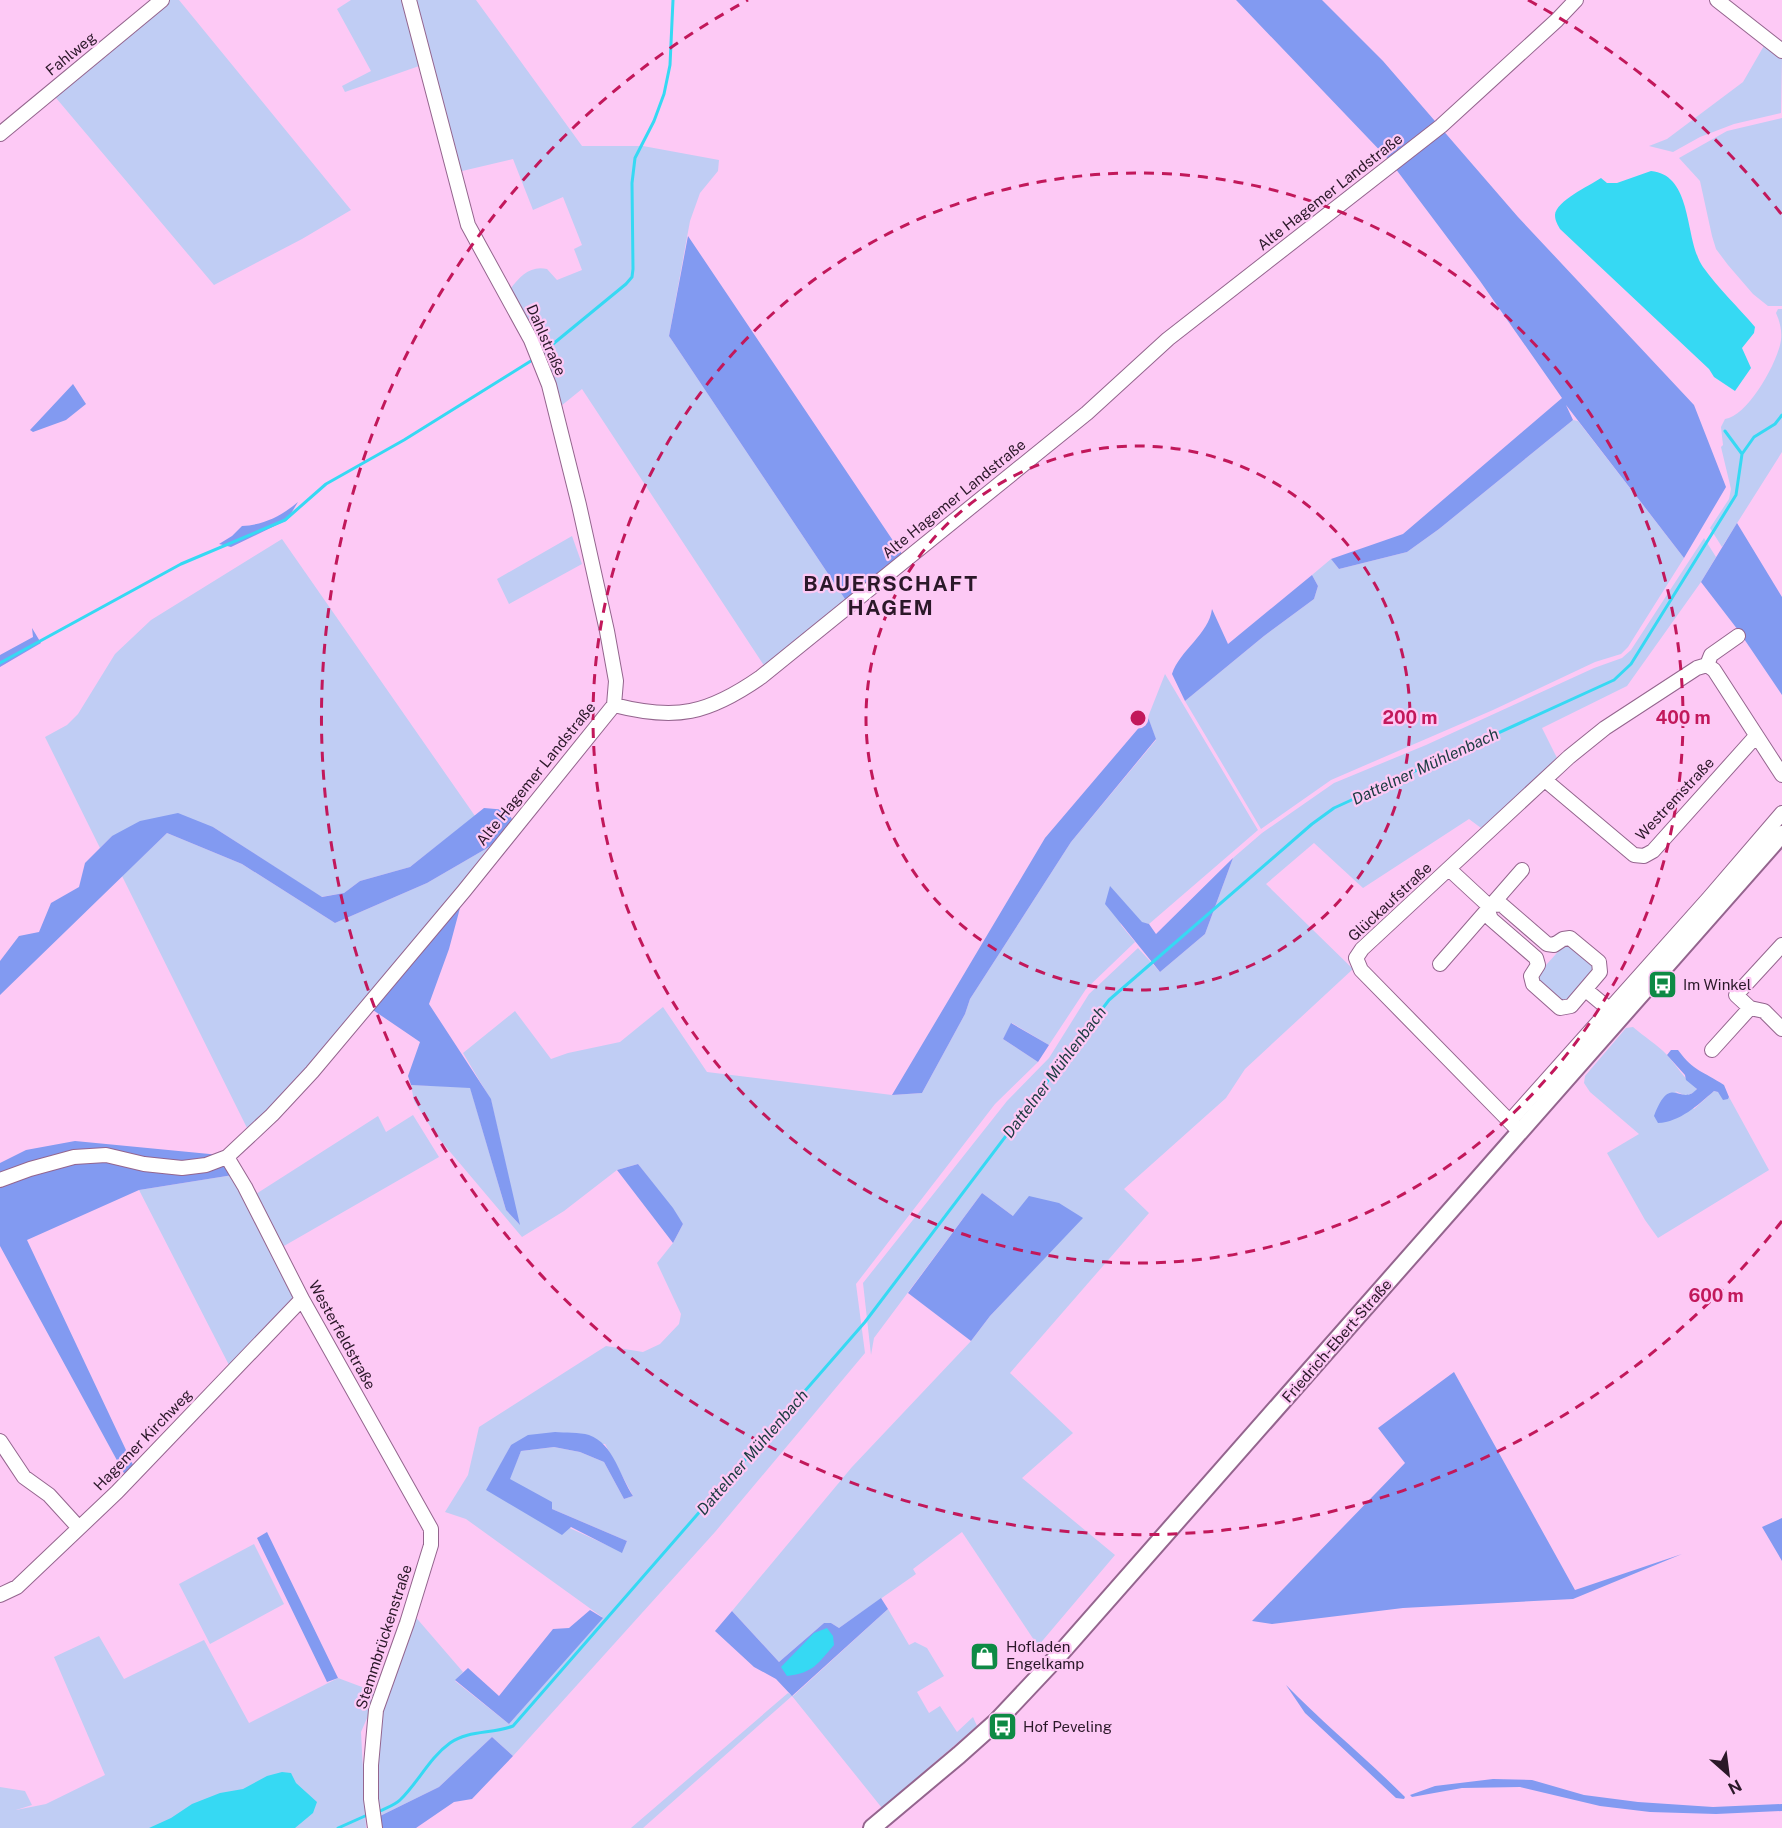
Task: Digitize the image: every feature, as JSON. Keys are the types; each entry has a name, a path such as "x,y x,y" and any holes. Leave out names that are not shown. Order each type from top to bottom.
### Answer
{"main road":[{"name":"Friedrich-Ebert-Straße","path":"872,1828 996,1722 1060,1654 1515,1126 1782,834"}],"street":[{"name":"Fahlweg","path":"0,134 162,0"},
{"name":"Dahlstraße","path":"409,0 468,225 531,340 549,385 607,631 616,681 614,705"},
{"name":"Alte Hagemer Landstraße","path":"227,1157 272,1115 312,1072 464,891 614,705 661,714 702,710 734,696 761,677 1087,413 1168,339 1441,126 1576,0"},
{"path":"1717,0 1782,51"},
{"path":"1707,665 1711,655 1738,636"},
{"path":"1707,665 1714,670 1782,775"},
{"path":"1545,780 1605,728 1697,668 1707,665"},
{"name":"Westremstraße","path":"1545,780 1634,855 1644,856 1653,851 1756,736"},
{"name":"Glückaufstraße","path":"1515,1126 1362,970 1356,958 1362,949 1545,780"},
{"name":"Friedrich-Ebert-Straße","path":"1515,1126 1611,1010 1782,813"},
{"path":"1449,869 1491,907 1491,919 1536,958 1538,965 1531,975 1531,981 1560,1008 1571,1006 1600,972 1599,962 1570,938 1563,939 1554,945 1547,944 1502,905 1491,907"},
{"path":"1440,964 1522,870"},
{"path":"1782,945 1736,995 1750,1008 1764,1011 1782,1029"},
{"path":"1586,990 1611,1010"},
{"path":"1712,1050 1750,1008"},
{"path":"0,1180 74,1157 106,1155 144,1164 182,1168 206,1165 227,1157"},
{"name":"Westerfeldstraße","path":"227,1157 245,1187 302,1299 431,1529"},
{"name":"Hagemer Kirchweg","path":"0,1595 17,1587 117,1492 302,1299"},
{"path":"0,1441 24,1477 49,1495 79,1528"},
{"name":"Stemmbrückenstraße","path":"375,1828 371,1799 371,1765 376,1710 411,1612 431,1545 431,1529"}],"shaded area":[{"path":"166,0 179,0 351,210 302,239 214,285 51,92"},
{"path":"351,0 406,0 422,65 345,92 342,86 371,71 337,9"},
{"path":"414,0 476,0 582,146 643,146 719,160 718,171 700,193 690,221 669,336 847,602 765,667 582,389 561,406 511,288 531,270 547,269 557,280 582,270 574,249 582,245 563,197 533,210 513,159 458,172"},
{"path":"1236,0 1322,0 1383,61 1518,217 1694,405 1726,487 1684,558 1566,405 1573,420 1439,529 1407,552 1339,569 1331,559 1403,534 1562,398 1480,281 1389,160"},
{"path":"1765,44 1782,56 1781,113 1734,124 1700,137 1673,152 1649,146 1667,139 1743,82"},
{"path":"1782,118 1782,306 1768,306 1753,294 1716,249 1700,181 1679,158 1727,131"},
{"path":"1651,171 1665,175 1675,184 1686,210 1697,255 1703,267 1755,327 1754,333 1742,348 1751,368 1735,391 1714,377 1709,369 1560,229 1556,221 1555,215 1561,204 1601,178 1607,183 1617,183"},
{"path":"688,236 904,557 847,602 669,336"},
{"path":"1778,309 1782,309 1782,452 1722,547 1710,528 1729,499 1731,489 1721,447 1723,445 1721,427 1725,419 1734,416 1752,398 1768,374 1781,340 1776,313"},
{"path":"73,384 86,404 66,420 33,432 30,430"},
{"path":"1573,420 1578,421 1684,558 1628,647 1621,654 1595,662 1493,710 1331,780 1261,829 1185,701 1264,636 1314,599 1318,586 1312,575 1331,559 1339,569 1407,552 1439,529"},
{"path":"298,502 287,520 231,547 219,544 242,526 272,519"},
{"path":"1737,523 1782,597 1782,695 1738,630 1701,582"},
{"path":"572,536 582,564 509,604 497,579"},
{"path":"1704,538 1716,557 1701,582 1627,686 1542,728 1558,760 1481,828 1469,819 1363,888 1314,843 1266,884 1353,969 1245,1069 1226,1098 1124,1189 1149,1213 1010,1373 1073,1433 1022,1478 1115,1555 1038,1646 962,1532 913,1569 916,1574 839,1628 831,1623 824,1623 779,1662 732,1611 852,1467 971,1341 990,1316 1082,1218 1013,1216 982,1193 874,1338 871,1355 863,1283 1007,1101 1049,1058 1089,994 1138,948 1160,972 1205,934 1233,858 1262,833 1334,783 1426,745 1594,668 1622,658 1631,650"},
{"path":"282,539 475,816 410,867 360,881 344,893 321,897 213,827 112,836 100,848 45,737 67,725 78,714 115,654 151,620"},
{"path":"1312,575 1318,586 1314,599 1264,636 1185,701 1172,674 1181,657 1206,626 1212,609 1228,644"},
{"path":"32,628 41,643 0,667 0,655 33,637"},
{"path":"1165,674 1258,830 1149,924 1142,923 1110,887 1121,925 1135,942 1086,989 1049,1045 1012,1023 1003,1039 1038,1062 995,1104 856,1284 865,1353 715,1532 513,1756 492,1737 439,1787 380,1816 374,1780 378,1727 413,1614 463,1672 455,1681 509,1724 602,1617 466,1519 445,1512 468,1475 479,1427 606,1346 643,1352 660,1344 679,1324 681,1314 657,1263 673,1243 683,1224 638,1164 617,1170 564,1211 522,1237 435,1134 414,1101 411,1085 470,1087 506,1210 519,1224 491,1100 463,1053 515,1011 551,1059 620,1042 663,1007 707,1072 892,1095 922,1093 965,1014 970,999 1071,842 1156,740 1148,717","holes":["605,1444 633,1496 624,1499 604,1462 580,1452 554,1447 521,1451 509,1479 552,1509 627,1541 622,1552 487,1490 511,1445"]},
{"path":"1148,717 1156,739 1071,842 970,999 965,1014 922,1093 892,1095 1045,838"},
{"path":"484,808 507,810 514,823 489,847 427,883 335,923 242,864 167,833 0,995 0,961 19,936 39,932 51,903 79,887 85,863 112,836 140,821 178,813 213,827 322,897 344,893 360,881 410,867"},
{"path":"167,833 242,864 335,923 427,883 489,847 372,992 249,1132 122,876"},
{"path":"1233,858 1205,934 1160,972 1105,904 1110,886 1142,922 1149,924 1156,934"},
{"path":"455,905 460,908 449,949 429,1004 491,1099 520,1225 506,1210 470,1088 411,1085 408,1076 420,1042 370,1008"},
{"path":"1564,945 1572,945 1593,964 1594,972 1568,1001 1560,1002 1538,982 1538,974"},
{"path":"1011,1023 1049,1045 1038,1062 1003,1039"},
{"path":"1633,1027 1663,1051 1696,1087 1697,1091 1686,1096 1675,1091 1694,1109 1714,1091 1728,1099 1729,1097 1769,1170 1658,1238 1645,1220 1607,1153 1639,1134 1590,1092 1584,1083 1585,1076 1626,1028"},
{"path":"1671,1050 1678,1050 1694,1067 1724,1085 1728,1099 1723,1100 1718,1092 1714,1091 1695,1107 1674,1120 1658,1123 1654,1116 1666,1095 1691,1094 1697,1089 1686,1080 1685,1075 1667,1055"},
{"path":"413,1115 439,1157 284,1246 253,1196 378,1116 386,1132"},
{"path":"75,1141 220,1155 233,1175 139,1190 27,1240 134,1467 125,1475 0,1246 0,1163 26,1150"},
{"path":"638,1164 683,1224 673,1243 617,1170"},
{"path":"233,1175 298,1298 230,1367 139,1190"},
{"path":"982,1193 1013,1216 1029,1196 1059,1203 1083,1218 990,1316 971,1341 908,1293"},
{"path":"1454,1372 1575,1590 1682,1554 1573,1599 1403,1608 1272,1624 1252,1621 1405,1463 1378,1428"},
{"path":"555,1432 585,1434 598,1439 616,1462 633,1496 624,1499 604,1462 580,1452 554,1447 521,1451 510,1479 552,1502 552,1509 627,1541 622,1553 571,1527 562,1535 486,1490 511,1445 528,1435"},
{"path":"1782,1518 1782,1561 1762,1527"},
{"path":"267,1532 338,1678 327,1682 257,1538"},
{"path":"254,1544 284,1604 210,1644 179,1584"},
{"path":"881,1598 888,1609 792,1696 776,1679 754,1667 715,1631 732,1611 779,1662 824,1623 831,1623 839,1628"},
{"path":"888,1609 909,1645 915,1642 927,1648 944,1676 917,1692 929,1713 940,1706 957,1732 973,1717 977,1726 882,1808 792,1696 643,1828 631,1828 788,1693 793,1696"},
{"path":"590,1610 603,1618 509,1724 455,1680 468,1668 499,1696 553,1629 569,1628"},
{"path":"827,1628 833,1636 834,1645 810,1670 787,1676 781,1667 814,1633"},
{"path":"99,1636 124,1679 204,1640 249,1723 338,1678 378,1693 361,1732 366,1828 0,1828 0,1787 25,1791 32,1805 16,1810 46,1804 105,1775 54,1657"},
{"path":"1286,1685 1405,1797 1404,1799 1396,1798 1305,1713"},
{"path":"492,1737 513,1756 472,1799 454,1802 416,1828 380,1828 380,1816 439,1787"},
{"path":"282,1772 291,1773 296,1783 317,1802 313,1813 295,1828 149,1828 171,1818 192,1804 220,1793 243,1789 267,1776"},
{"path":"1493,1779 1532,1780 1584,1795 1638,1802 1713,1807 1782,1804 1782,1811 1716,1814 1650,1812 1600,1806 1520,1787 1462,1788 1412,1797 1410,1795 1435,1786"}],"waterway":[{"path":"542,353 632,277 632,183 635,158 654,121 664,94 670,65 673,0"},
{"path":"0,663 181,564 285,520 326,484 404,440 534,359"},
{"name":"Dattelner Mühlenbach","path":"380,1811 400,1800 436,1756 450,1743 465,1736 513,1726 865,1322 1109,1000 1312,824 1334,808 1614,680 1631,664 1736,495 1742,454 1754,437 1775,424 1782,415"},
{"path":"1725,431 1742,454"},
{"name":"Dattelner Mühlenbach","path":"338,1828 365,1816"}],"place":[{"name":"Im Winkel","path":"1662,985"},
{"name":"Hofladen Engelkamp","path":"985,1656"},
{"name":"Hof Peveling","path":"1002,1727"}],"district":[{"name":"BAUERSCHAFT HAGEM","path":"891,596"}]}
